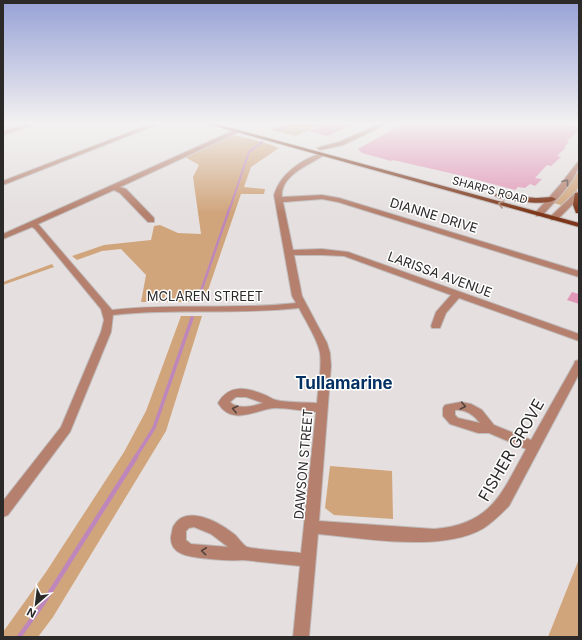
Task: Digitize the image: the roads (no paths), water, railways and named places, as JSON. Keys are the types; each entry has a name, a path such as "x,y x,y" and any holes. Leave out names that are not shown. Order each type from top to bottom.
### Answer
{"main road":[{"name":"SHARPS ROAD","path":"331,154 541,211 579,225"},
{"name":"SHARPS ROAD","path":"342,154 499,196 541,211"},
{"path":"579,195 577,205 579,211"},
{"path":"499,196 536,200 552,199"},
{"name":"SHARPS ROAD","path":"558,216 579,218"}],"street":[{"path":"3,183 78,154"},
{"path":"3,237 187,154"},
{"name":"DAWSON STREET","path":"301,637 326,353 322,343 300,305 297,296 278,200 279,190 287,176 316,154"},
{"path":"541,211 579,164"},
{"path":"114,187 123,191 151,220"},
{"path":"558,216 579,195"},
{"name":"DIANNE DRIVE","path":"278,200 322,198 339,200 579,274"},
{"path":"3,511 66,429 108,324 109,313 106,308 38,227 33,224"},
{"name":"LARISSA AVENUE","path":"289,253 322,252 345,254 579,338"},
{"path":"436,326 441,312 457,294"},
{"name":"MCLAREN STREET","path":"109,313 140,309 265,310 300,305"},
{"name":"FISHER GROVE","path":"311,527 422,537 444,536 460,532 480,524 494,514 504,502 579,364"},
{"path":"273,404 322,408"},
{"path":"490,428 534,447"},
{"path":"243,553 308,560"}],"waterway":[{"path":"230,208 248,154"},
{"path":"198,300 230,207"},
{"path":"135,458 154,428 192,318"},
{"path":"19,637 42,605 136,457"}],"district":[{"name":"Tullamarine","path":"344,383"}]}
